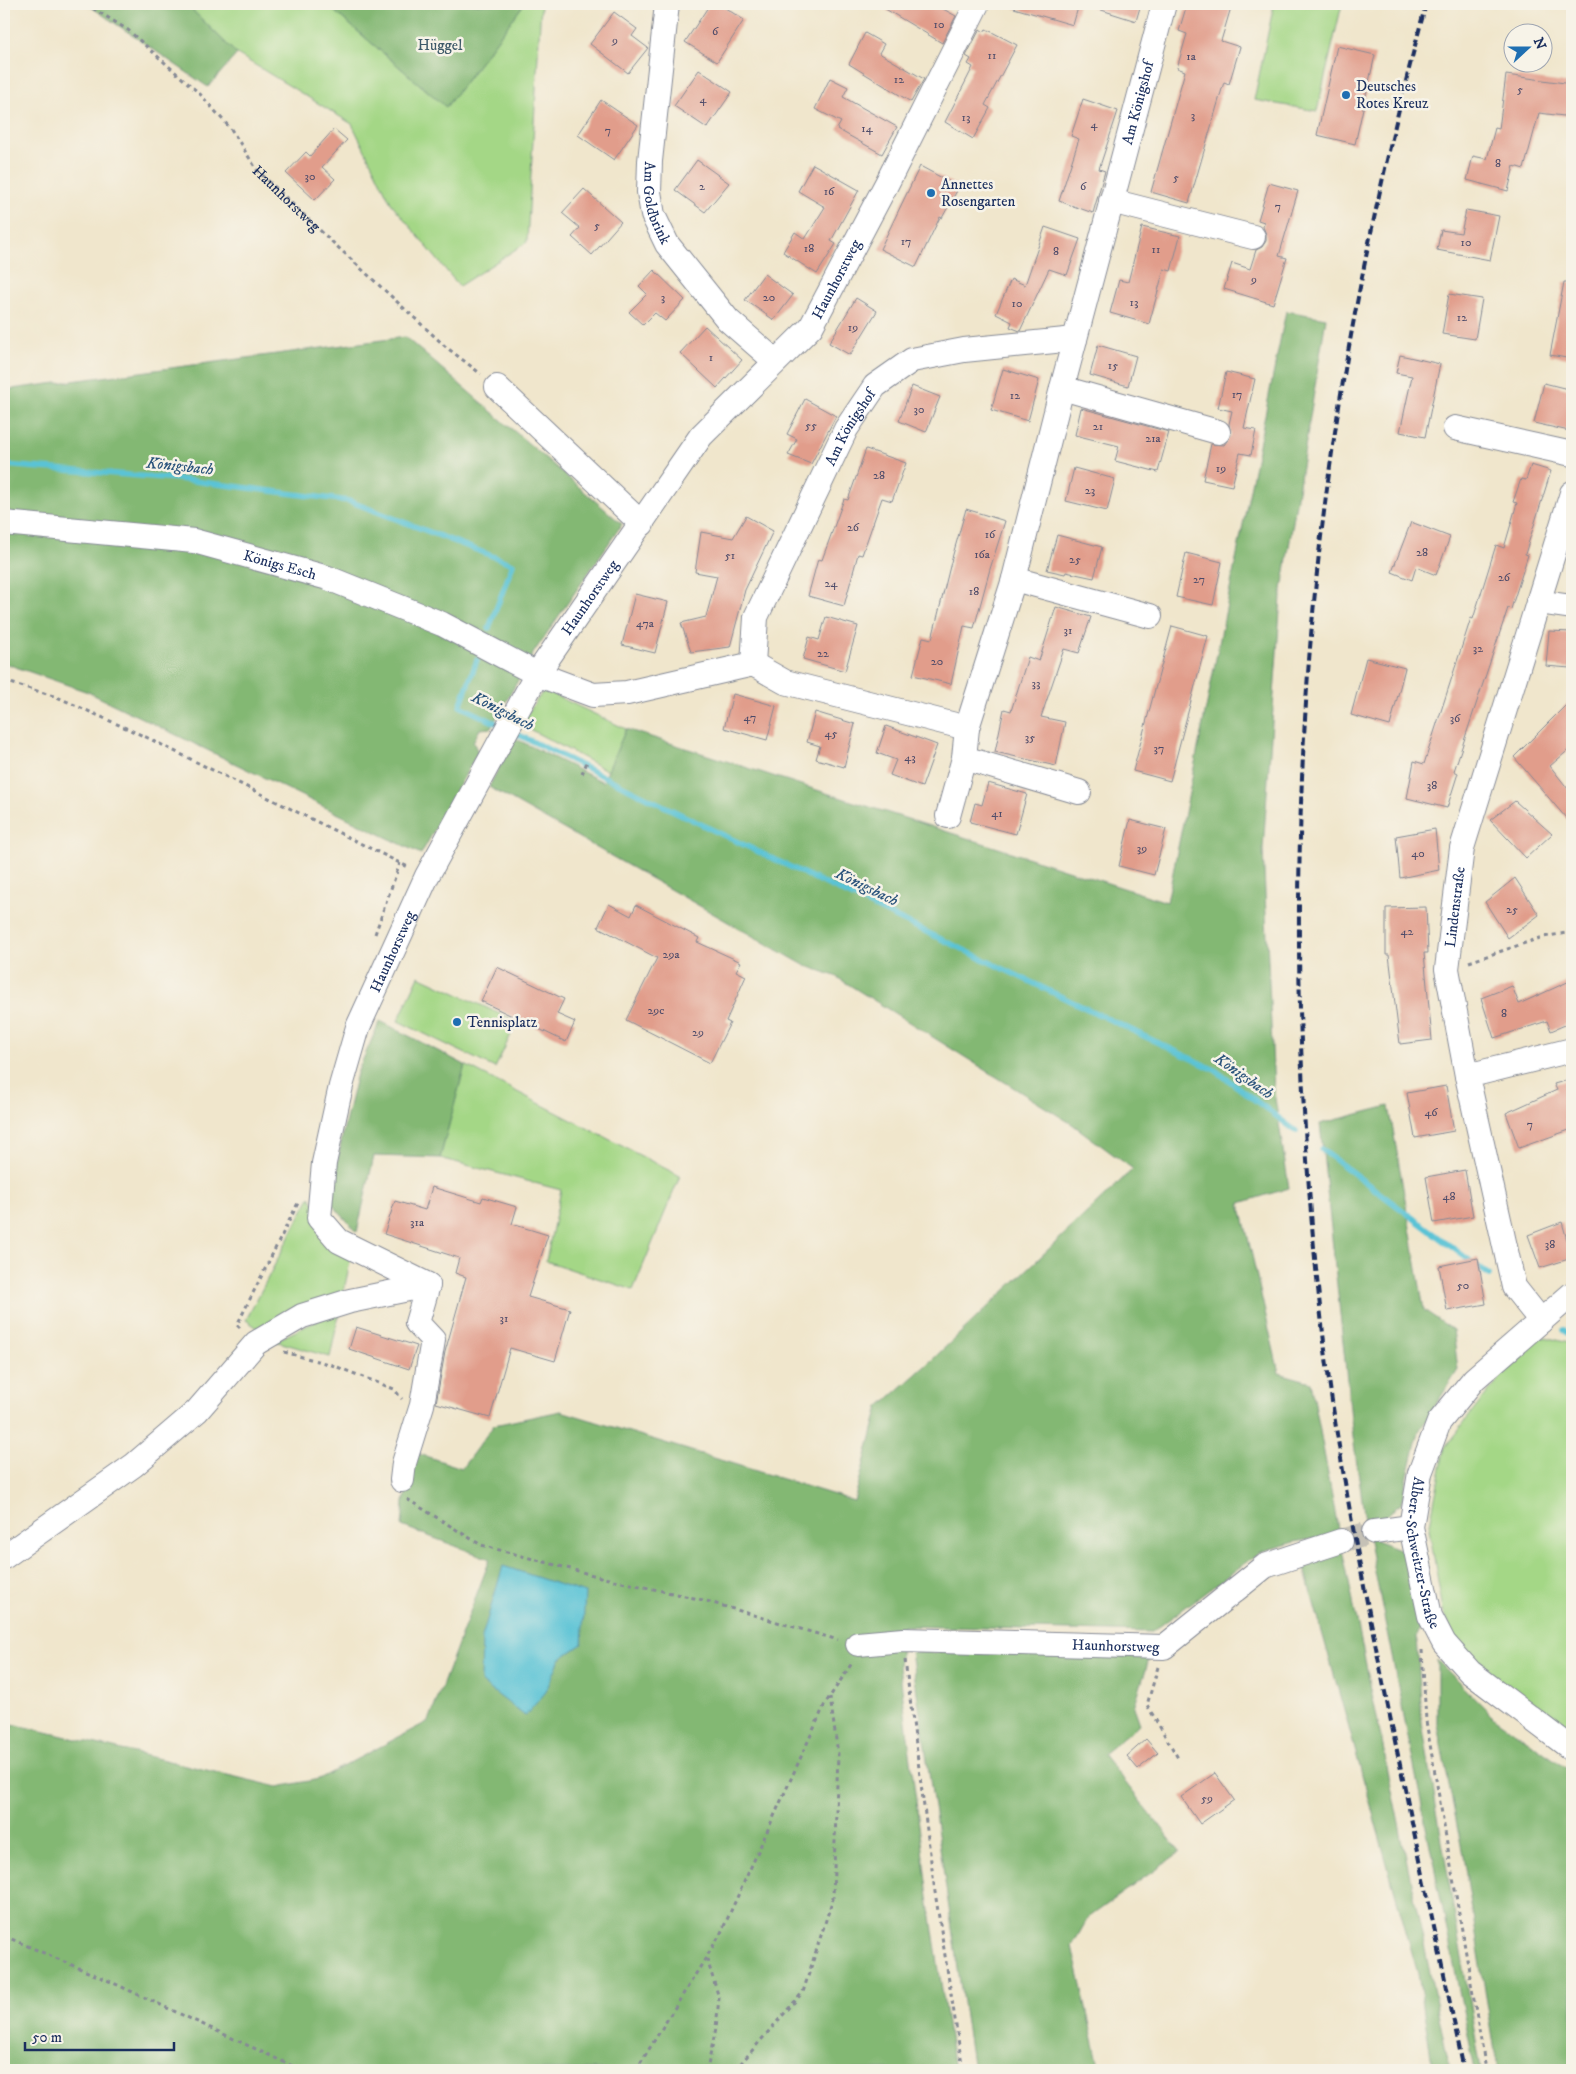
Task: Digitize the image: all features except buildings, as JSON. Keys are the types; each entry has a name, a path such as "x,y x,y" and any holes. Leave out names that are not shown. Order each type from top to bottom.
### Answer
{"street":[{"name":"Am Goldbrink","path":"667,4 650,161 649,192 653,215 667,244 728,320 775,361"},
{"name":"Haunhorstweg","path":"428,1285 339,1241 319,1218 324,1163 340,1086 358,1027 427,876 537,674 701,436 810,327 887,183 977,4"},
{"name":"Am Königshof","path":"948,816 964,758 967,728 1014,579 1062,388 1164,4"},
{"path":"1111,201 1253,237"},
{"name":"Am Königshof","path":"753,664 756,617 846,429 875,386 912,360 964,350 1075,340"},
{"path":"497,387 642,524"},
{"path":"1062,388 1218,432"},
{"path":"1455,428 1572,454"},
{"name":"Lindenstraße","path":"1541,1321 1514,1287 1467,1076 1447,969 1462,848 1572,493"},
{"name":"Königs Esch","path":"4,523 194,541 328,578 442,624 537,674"},
{"path":"1014,579 1150,616"},
{"path":"1538,602 1572,607"},
{"path":"537,674 593,694 627,693 753,664 785,682 967,728"},
{"path":"964,758 1079,792"},
{"path":"1467,1076 1572,1050"},
{"path":"4,1557 134,1465 198,1411 256,1343 302,1316 350,1301 428,1285 417,1323 433,1340 422,1405 404,1463 402,1480"},
{"name":"Albert-Schweitzer-Straße","path":"1572,1294 1474,1379 1439,1422 1420,1474 1412,1527 1430,1616 1444,1643 1470,1672 1572,1749"},
{"path":"1374,1532 1412,1527"},
{"name":"Haunhorstweg","path":"858,1644 903,1640 1164,1647 1265,1566 1341,1541"}],"path":[{"name":"Haunhorstweg","path":"86,4 128,30 200,94 231,129 257,170 446,347 497,387"},
{"path":"4,681 57,697 148,738 427,876"},
{"path":"582,774 587,762"},
{"path":"1447,969 1543,937 1572,932"},
{"path":"256,1343 332,1365 394,1389 404,1401"},
{"path":"402,1480 403,1490 408,1501 481,1545 604,1578 702,1600 824,1637 858,1644 852,1664 830,1697 774,1813 720,1935 636,2070"},
{"path":"1430,1616 1422,1636 1426,1721 1458,1893 1486,2070"},
{"path":"903,1640 936,1892 963,2070"},
{"path":"1164,1647 1146,1705 1178,1758"},
{"path":"735,2070 803,1992 833,1898 838,1754 830,1697"},
{"path":"4,1939 9,1938 109,1981 302,2070"},
{"path":"707,1958 719,1998 716,2028 707,2070"}],"green space":[{"path":"87,4 186,4 237,54 208,87"},
{"path":"186,4 326,4 446,107 524,4 541,4 527,242 459,286 391,203 352,124 237,54"},
{"name":"Hüggel","path":"326,4 524,4 446,107"},
{"path":"1274,4 1342,4 1317,111 1254,100"},
{"path":"1286,311 1326,318 1281,596 1263,849 1274,1092 1289,1188 1240,1203 1279,1373 1311,1382 1339,1534 1295,1542 1260,1552 1152,1632 903,1626 899,1665 928,1897 954,2070 4,2070 4,1722 278,1787 319,1779 429,1721 490,1559 402,1526 404,1502 416,1453 462,1468 494,1425 561,1411 854,1501 879,1407 933,1359 1133,1169 1072,1124 835,976 804,965 489,787 514,738 603,782 626,729 1167,902","holes":["489,1618 582,1644 560,1659 482,1637"]},
{"path":"405,337 622,524 534,652 491,728 480,729 473,742 478,752 421,854 88,692 4,663 4,390"},
{"path":"544,690 626,729 608,771 520,724"},
{"name":"Tennisplatz","path":"419,976 517,1022 495,1068 398,1021"},
{"path":"380,1021 465,1065 440,1158 374,1156 357,1232 330,1202 343,1132 357,1073"},
{"path":"465,1065 680,1176 633,1290 546,1261 561,1190 440,1158"},
{"path":"1389,1106 1424,1310 1453,1330 1458,1370 1419,1431 1401,1504 1373,1525 1376,1540 1409,1553 1425,1618 1417,1636 1422,1723 1481,2070 1475,2070 1366,1527 1353,1437 1320,1124"},
{"path":"310,1197 351,1257 343,1295 259,1329 246,1320"},
{"path":"340,1310 330,1357 275,1341"},
{"path":"1538,1335 1572,1344 1572,1732 1480,1666 1453,1635 1443,1610 1429,1529 1445,1447 1488,1392"},
{"path":"1342,1549 1450,2070 1433,2070 1418,1974 1304,1568"},
{"path":"911,1652 1150,1656 1134,1707 1140,1724 1103,1754 1180,1852 1088,1918 1072,1946 1100,2070 973,2070"},
{"path":"1437,1660 1496,1719 1572,1772 1572,2070 1498,2070 1463,1855 1437,1725"}],"water":[{"path":"503,1566 585,1593 582,1644 560,1659 545,1693 525,1716 481,1682 482,1637"}],"waterway":[{"name":"Königsbach","path":"4,465 178,479 349,501 513,564 489,628"},
{"name":"Königsbach","path":"477,660 460,706 502,726"},
{"name":"Königsbach","path":"513,732 717,832 1215,1070 1296,1131"},
{"name":"Königsbach","path":"1321,1149 1489,1275"},
{"name":"Königsbach","path":"1564,1330 1572,1337"}],"tunnel":[{"path":"1341,1541 1374,1532"}],"railway":[{"path":"1426,4 1390,146 1359,290 1334,436 1324,509 1308,679 1302,776 1299,970 1307,1164 1315,1261 1333,1406 1357,1550 1464,2070"}],"place":[{"name":"Deutsches Rotes Kreuz","path":"1346,95"},
{"name":"Annettes Rosengarten","path":"931,193"},
{"name":"Tennisplatz","path":"457,1022"}]}
